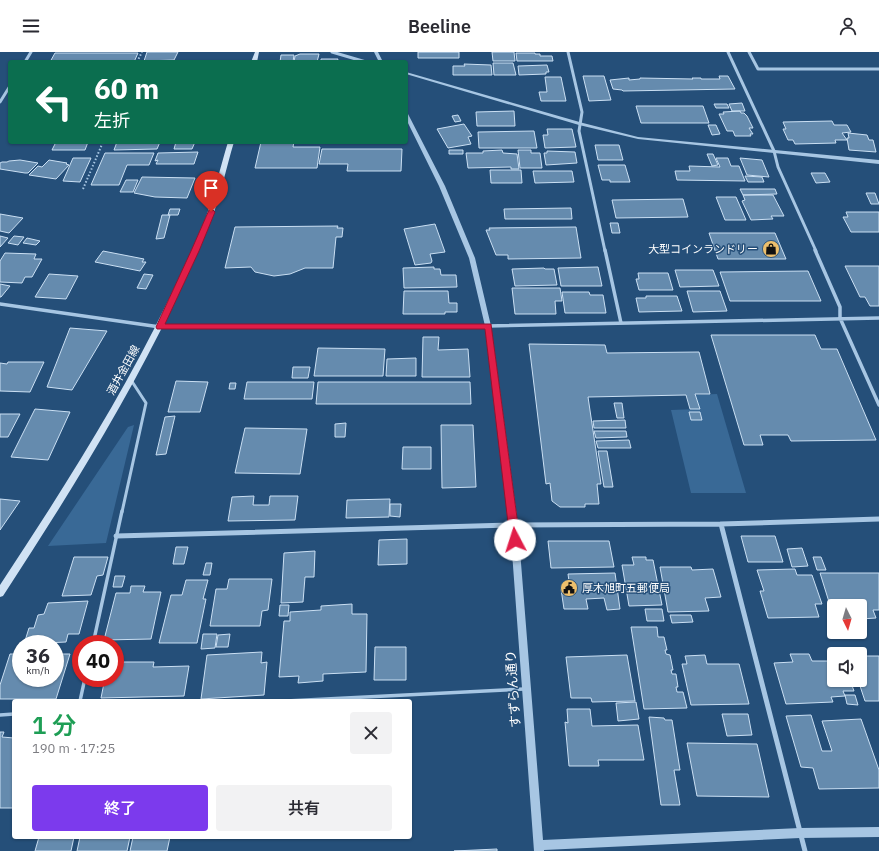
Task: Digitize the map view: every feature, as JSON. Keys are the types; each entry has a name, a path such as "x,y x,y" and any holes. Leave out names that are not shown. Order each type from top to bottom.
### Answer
{"main road":[{"name":"酒井金田線","path":"0,593 54,512 160,327 211,212 230,144"}],"street":[{"path":"332,52 359,60"},
{"path":"568,52 582,112 579,131 621,322"},
{"path":"728,52 774,151 778,167 835,294 840,307 840,318 879,405"},
{"path":"749,52 758,69 879,68"},
{"path":"408,74 581,124 644,139 879,162"},
{"path":"0,102 8,89"},
{"name":"すずらん通り","path":"408,118 442,186 470,252 481,292 488,326 514,525 539,848"},
{"path":"0,304 160,327 488,326 621,322 879,318"},
{"path":"116,536 514,525 720,524 879,520"},
{"path":"720,524 805,851"},
{"path":"539,848 800,833 879,832"}],"lane":[{"path":"94,635 146,404 131,380"},
{"path":"80,699 83,687"},
{"path":"326,699 526,689"},
{"path":"0,714 12,714"}],"path":[{"path":"83,189 102,144"}],"shaded area":[{"path":"717,394 746,493 691,493 671,410 698,409 695,395"},
{"path":"134,425 106,543 48,546 128,427"}],"building":[{"path":"147,52 178,52 174,60 144,60"},
{"path":"418,52 459,52 459,58 418,58"},
{"path":"492,52 514,52 515,61 493,61"},
{"path":"55,53 138,53 135,60 51,60"},
{"path":"516,53 535,53 540,54 540,56 552,56 553,61 517,61"},
{"path":"300,54 319,54 318,60 294,60 295,56"},
{"path":"281,55 294,55 293,60 280,60"},
{"path":"321,59 338,59 338,60"},
{"path":"493,63 513,63 516,75 494,75"},
{"path":"464,64 491,65 492,75 453,75 453,66 465,66"},
{"path":"547,65 549,72 546,72 546,74 519,75 518,66"},
{"path":"583,76 604,76 611,100 589,101"},
{"path":"719,76 728,76 735,89 623,91 613,89 610,80 629,78 629,80 640,78 720,79"},
{"path":"545,77 561,77 566,101 541,101 539,92 547,92"},
{"path":"742,103 745,111 732,111 729,104"},
{"path":"714,104 727,104 729,108 716,108"},
{"path":"636,106 703,106 709,123 641,123"},
{"path":"514,111 515,126 477,126 476,112"},
{"path":"740,111 747,116 753,128 749,128 753,134 750,134 751,136 735,136 733,131 727,131 719,114 724,114 723,112"},
{"path":"458,115 461,121 455,122 452,116"},
{"path":"832,121 834,125 847,125 851,132 842,133 847,140 835,140 836,143 795,144 793,140 788,140 783,129 786,129 783,122"},
{"path":"464,124 472,136 468,137 471,144 448,148 437,129"},
{"path":"708,125 716,125 720,134 712,135"},
{"path":"547,129 572,129 576,147 545,148 543,135 548,135"},
{"path":"534,131 537,148 479,148 478,132"},
{"path":"848,133 867,135 869,140 873,140 876,152 849,150 847,138 849,138"},
{"path":"55,144 87,144 85,150 52,150"},
{"path":"116,144 159,144 157,149 114,150"},
{"path":"175,144 194,144 192,149 174,149"},
{"path":"261,144 294,144 293,147 320,147 317,168 255,168"},
{"path":"595,145 619,145 623,160 598,160"},
{"path":"322,149 402,149 401,171 347,171 348,164 319,164"},
{"path":"449,150 463,150 463,154 449,154"},
{"path":"502,150 503,153 517,154 519,169 511,169 511,167 468,168 466,153 483,153 483,151"},
{"path":"518,150 531,150 531,153 540,153 542,168 520,168"},
{"path":"547,151 575,152 577,163 546,165 544,153 547,153"},
{"path":"198,152 194,164 156,164 158,160 155,161 158,153"},
{"path":"105,153 154,153 149,165 127,165 119,185 91,185"},
{"path":"707,154 713,154 718,165 712,166"},
{"path":"73,158 91,158 80,182 63,181"},
{"path":"716,158 728,158 731,166 739,166 745,181 677,180 675,171 690,171 689,166 720,167"},
{"path":"740,158 762,160 769,177 747,175"},
{"path":"20,160 38,163 28,173 0,169 0,163 2,162"},
{"path":"49,160 67,163 66,164 69,165 56,179 29,175 38,166 42,167"},
{"path":"598,165 625,165 630,182 610,182 610,180 602,180"},
{"path":"490,170 521,170 522,183 491,183"},
{"path":"533,171 572,171 574,182 535,183"},
{"path":"811,173 825,173 830,182 816,183"},
{"path":"745,176 762,177 764,182 748,182"},
{"path":"142,177 195,178 187,198 155,197 134,193"},
{"path":"126,180 138,180 133,192 120,192"},
{"path":"740,189 775,189 777,194 743,195"},
{"path":"866,193 875,193 879,204 871,204"},
{"path":"743,195 773,195 784,216 771,216 773,219 751,220 742,201 745,200"},
{"path":"716,197 736,197 746,220 725,220"},
{"path":"683,199 688,217 616,218 612,200"},
{"path":"571,208 572,219 505,219 504,209"},
{"path":"170,209 180,209 178,215 168,215"},
{"path":"846,212 879,212 879,232 851,232 843,217 848,217"},
{"path":"0,214 23,218 9,233 0,231"},
{"path":"162,215 170,215 164,238 156,239"},
{"path":"610,223 618,223 620,233 612,233"},
{"path":"435,224 445,252 430,254 432,261 431,263 415,265 404,229"},
{"path":"338,226 337,228 343,228 342,237 336,237 333,268 305,268 290,274 274,276 255,272 251,267 225,268 235,227"},
{"path":"576,227 581,258 508,259 508,255 496,255 486,230 490,230 489,228"},
{"path":"709,233 775,233 786,259 718,259"},
{"path":"0,236 8,238 0,247"},
{"path":"14,236 24,237 18,245 8,243"},
{"path":"27,238 40,241 36,245 23,243"},
{"path":"103,251 144,259 142,262 146,262 140,271 95,262"},
{"path":"5,253 36,254 34,259 42,259 32,277 25,277 22,283 0,282 0,261"},
{"path":"845,266 879,266 879,306 870,306 865,297 860,297"},
{"path":"434,267 434,269 440,269 441,275 456,275 457,287 404,288 403,268"},
{"path":"598,267 602,286 561,286 558,268"},
{"path":"512,269 554,269 557,285 515,286"},
{"path":"675,270 713,270 719,286 680,287"},
{"path":"808,271 821,301 730,301 720,272"},
{"path":"638,273 668,273 673,290 639,290 636,279 639,279"},
{"path":"49,274 78,276 66,299 35,297"},
{"path":"144,274 153,275 146,289 137,288"},
{"path":"0,284 10,286 1,297 0,297"},
{"path":"512,288 560,288 562,301 555,301 556,314 515,314"},
{"path":"404,291 448,291 449,303 457,303 457,312 445,312 445,314 403,314"},
{"path":"687,291 720,291 727,311 693,312"},
{"path":"562,292 589,292 590,295 603,295 606,313 565,313"},
{"path":"646,296 677,296 682,311 639,312 636,298 646,298"},
{"path":"70,328 107,331 72,390 47,387"},
{"path":"711,335 815,335 821,349 837,349 876,440 791,441 788,435 760,435 763,445 744,445"},
{"path":"423,337 439,337 438,350 468,349 470,377 422,377"},
{"path":"529,344 605,345 607,353 699,352 710,394 695,394 700,409 690,409 686,395 588,397 601,484 597,484 599,504 585,504 585,507 560,507 552,501 550,483 546,484"},
{"path":"318,348 385,349 383,376 314,376"},
{"path":"416,358 416,376 386,376 387,359"},
{"path":"8,362 44,362 30,392 0,391 0,363 7,364"},
{"path":"293,367 310,367 308,378 292,378"},
{"path":"176,381 208,382 200,412 168,412"},
{"path":"247,382 314,382 312,399 244,399"},
{"path":"318,382 470,382 471,404 316,404"},
{"path":"230,383 236,383 235,389 229,389"},
{"path":"614,403 622,403 624,418 617,418"},
{"path":"35,409 70,412 48,460 11,457"},
{"path":"689,412 700,412 702,420 691,420"},
{"path":"0,414 20,414 8,437 0,437"},
{"path":"175,416 166,454 156,455 165,417"},
{"path":"625,420 626,428 594,428 593,421"},
{"path":"346,423 345,437 335,437 335,424"},
{"path":"441,425 473,425 476,487 442,488"},
{"path":"245,428 307,429 300,474 235,473"},
{"path":"594,431 626,431 627,437 596,438"},
{"path":"629,440 631,448 598,448 596,441"},
{"path":"403,447 431,447 431,469 402,469"},
{"path":"598,451 607,451 613,487 604,487"},
{"path":"254,496 253,505 269,505 270,496 298,496 295,520 228,521 232,497"},
{"path":"0,499 20,501 0,530"},
{"path":"390,499 389,517 346,518 347,500"},
{"path":"390,504 401,504 400,517 390,516"},
{"path":"741,536 775,536 783,562 748,562"},
{"path":"407,539 407,564 378,565 379,540"},
{"path":"548,541 609,541 614,567 551,568"},
{"path":"176,547 188,547 184,564 173,564"},
{"path":"802,548 808,566 792,567 787,549"},
{"path":"315,551 314,577 305,577 303,602 281,603 284,553"},
{"path":"74,557 108,557 103,575 97,576 91,595 62,596"},
{"path":"632,557 646,557 646,560 653,560 662,605 629,606 622,565 634,565"},
{"path":"813,557 821,557 826,570 817,570"},
{"path":"206,563 212,563 210,575 203,575"},
{"path":"660,567 691,567 692,570 713,569 721,597 705,598 709,611 668,612"},
{"path":"795,569 797,575 812,575 822,604 815,604 819,617 768,618 760,591 764,591 757,570"},
{"name":"厚木旭町五郵便局","path":"615,573 620,609 607,610 604,598 586,599 588,609 564,609 561,589 570,589 568,574"},
{"path":"820,573 879,573 879,610 873,610 876,618 867,619 867,599 828,599"},
{"path":"115,576 125,576 122,587 113,587"},
{"path":"229,579 272,579 268,610 262,611 260,626 210,626 216,589 227,589"},
{"path":"186,580 208,580 203,599 206,599 197,643 159,643 171,595 182,595"},
{"path":"131,586 145,586 143,592 161,592 151,639 124,640 124,635 105,635 116,593 130,593"},
{"path":"88,601 79,634 68,634 66,642 64,642 64,635 27,635 29,628 34,628 38,615 44,614 48,603"},
{"path":"352,604 352,614 367,614 366,672 323,674 323,681 298,683 299,676 279,677 284,621 290,621 290,612 321,610 321,606"},
{"path":"280,605 289,605 288,616 279,616"},
{"path":"645,609 662,609 664,621 647,621"},
{"path":"670,615 691,615 693,622 672,623"},
{"path":"631,627 657,627 658,637 664,637 667,650 665,650 666,654 670,655 673,670 671,670 672,674 676,674 678,687 676,687 677,692 683,692 687,708 644,709"},
{"path":"203,634 217,634 215,648 201,649"},
{"path":"230,634 228,647 216,647 218,635"},
{"path":"375,647 406,647 406,680 374,680"},
{"path":"262,652 261,663 267,662 264,695 201,699 207,655"},
{"path":"10,654 12,654 12,687 60,687 56,699 0,699 0,685"},
{"path":"64,654 70,654 64,673"},
{"path":"790,654 809,654 812,661 827,661 827,687 853,687 854,691 843,691 845,696 831,697 833,702 786,704 774,663 793,662"},
{"path":"627,655 635,701 592,702 591,698 571,698 566,657"},
{"path":"705,655 707,664 739,664 749,704 691,705 682,664 687,664 685,656"},
{"path":"867,656 879,656 879,701 865,701 860,687 867,687"},
{"path":"124,662 154,662 153,667 189,666 184,696 101,698 103,687 124,687"},
{"path":"845,695 855,695 858,705 847,704"},
{"path":"636,702 639,719 618,721 616,703"},
{"path":"567,709 590,709 592,726 638,725 644,760 598,760 599,766 569,766 565,722 568,723"},
{"path":"722,714 748,714 752,735 727,736"},
{"path":"811,715 822,751 832,751 822,721 861,719 879,770 879,788 819,789 813,768 801,767 786,716"},
{"path":"649,717 672,720 680,770 674,770 680,805 661,805"},
{"path":"0,732 4,732 2,737 12,738 12,808 0,808"},
{"path":"687,743 757,744 769,797 697,796"},
{"path":"38,839 74,839 71,851 35,851"},
{"path":"80,839 130,839 127,851 77,851"},
{"path":"133,839 170,839 167,851 130,851"},
{"path":"497,849 497,851 454,851"}],"place":[{"name":"大型コインランドリー","path":"771,249"},
{"name":"厚木旭町五郵便局","path":"569,588"}],"route":[{"path":"211,212 160,327 488,326 515,540"}]}
